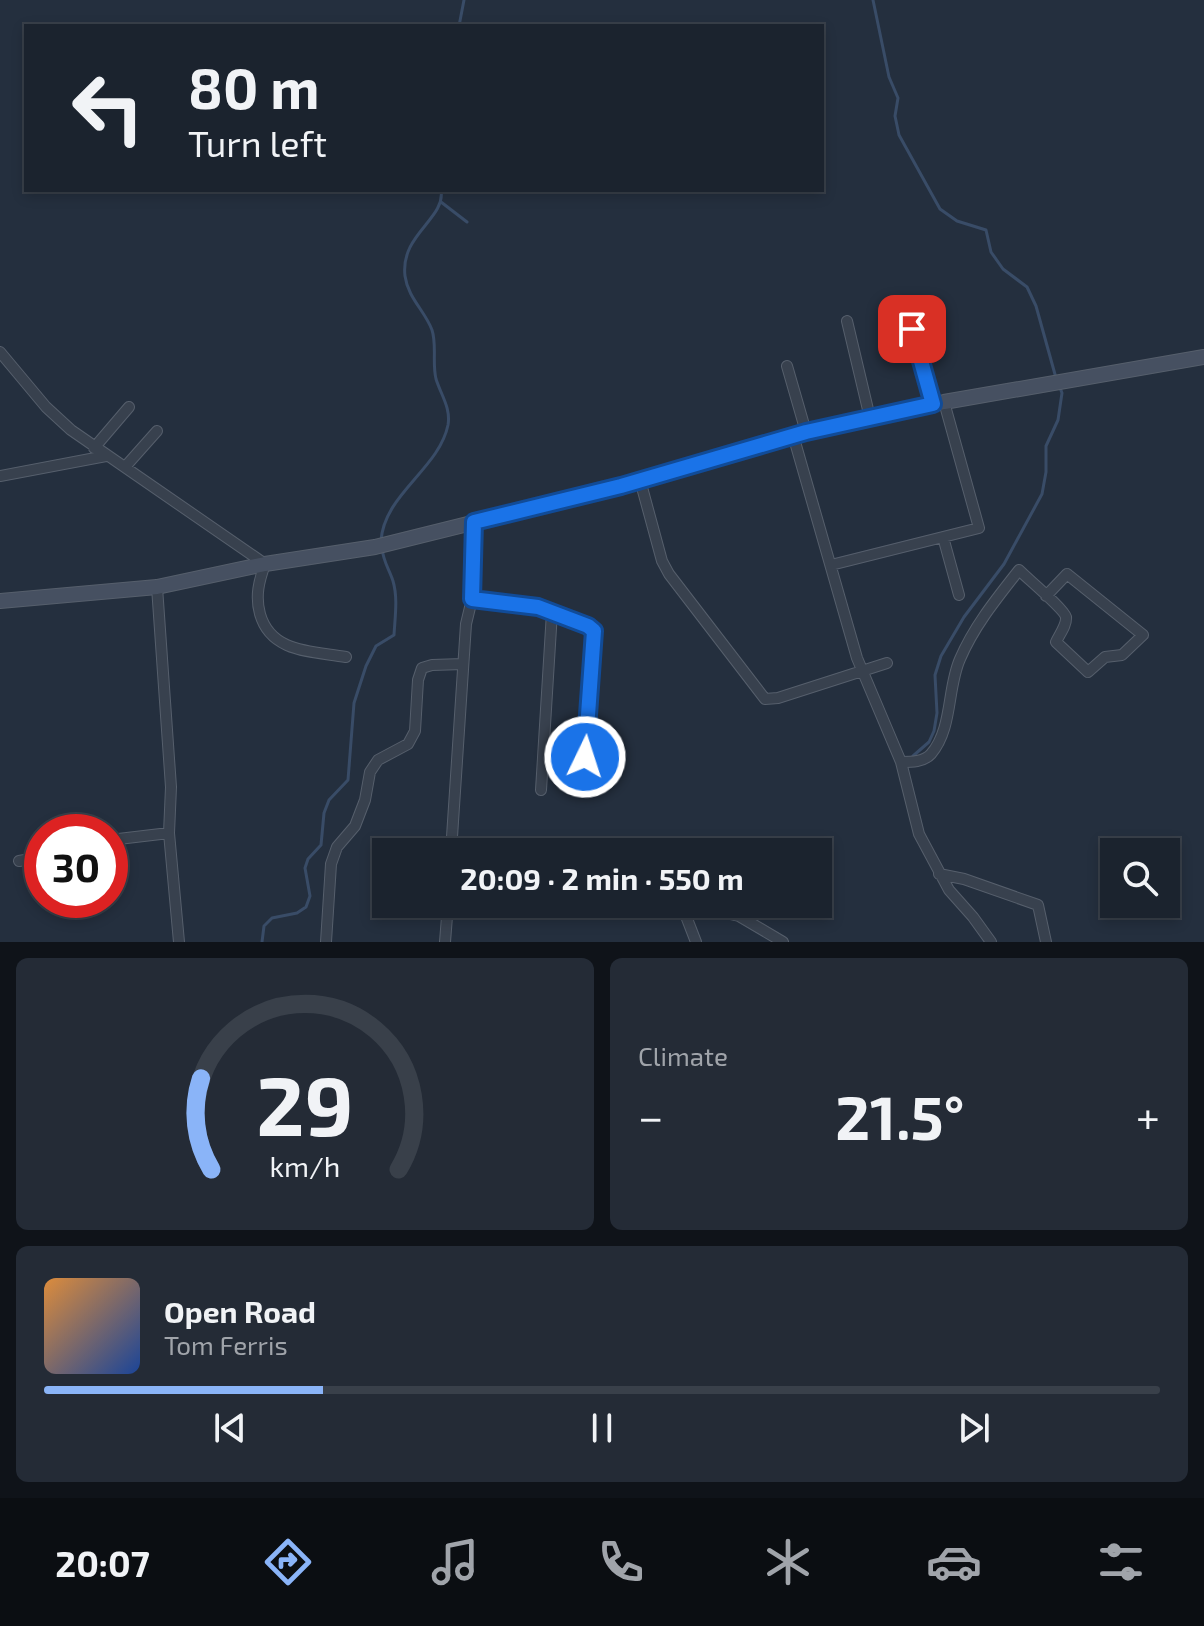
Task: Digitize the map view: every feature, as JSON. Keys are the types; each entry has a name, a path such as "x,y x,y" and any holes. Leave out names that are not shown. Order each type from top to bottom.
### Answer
{"street":[{"path":"831,565 979,528 905,303"},
{"path":"847,321 870,418"},
{"path":"0,352 46,407 94,448 265,564"},
{"path":"0,601 157,587 265,564 375,547 631,483 800,434 938,403 1204,357"},
{"path":"787,366 831,565 857,658 901,762 919,834 949,890 991,942"},
{"path":"94,448 129,407"},
{"path":"125,467 157,431"},
{"path":"0,476 106,456"},
{"path":"631,483 669,574 765,699 778,698 887,663"},
{"path":"452,838 466,624 472,599 474,522"},
{"path":"943,537 959,595"},
{"path":"265,564 258,583 258,607 264,630 278,643 346,657"},
{"path":"901,762 918,761 930,756 947,720 959,661 995,601 1019,570 1065,615 1066,621 1056,642 1088,672 1105,657 1122,655 1143,635 1067,574 1046,596"},
{"path":"157,587 171,787 169,833 179,942"},
{"path":"472,599 538,607 594,631 583,789"},
{"path":"541,790 552,612"},
{"path":"326,942 331,864 337,847 355,826 365,800 370,772 378,760 408,744 415,731 418,680 422,668 463,664"},
{"path":"128,838 169,833"},
{"path":"19,861 24,860"},
{"path":"939,874 964,879 1038,905 1046,942"},
{"path":"445,942 447,918"},
{"path":"687,918 696,942"},
{"path":"742,918 783,942"}],"waterway":[{"path":"459,24 464,0"},
{"path":"873,0 889,77 898,98 895,116 899,135 940,209 957,221 986,230 991,252 1003,269 1027,287 1036,306 1056,378"},
{"path":"381,541 391,509 434,455 448,425 447,407 436,379 432,330 405,276 409,249 437,210 441,192"},
{"path":"441,202 467,222"},
{"path":"913,756 929,742 934,731 937,713 935,675 941,656 964,617 1004,564 1042,494 1046,446 1058,420 1062,393 1059,385"},
{"path":"262,942 264,926 272,918 297,913 306,907 310,896 305,868 308,859 321,845 324,813 329,800 348,780 354,703 376,646 394,635 395,587 382,548"}],"route":[{"path":"585,757 594,631 538,607 472,599 474,522 621,486 806,432 933,404 912,329"}]}
